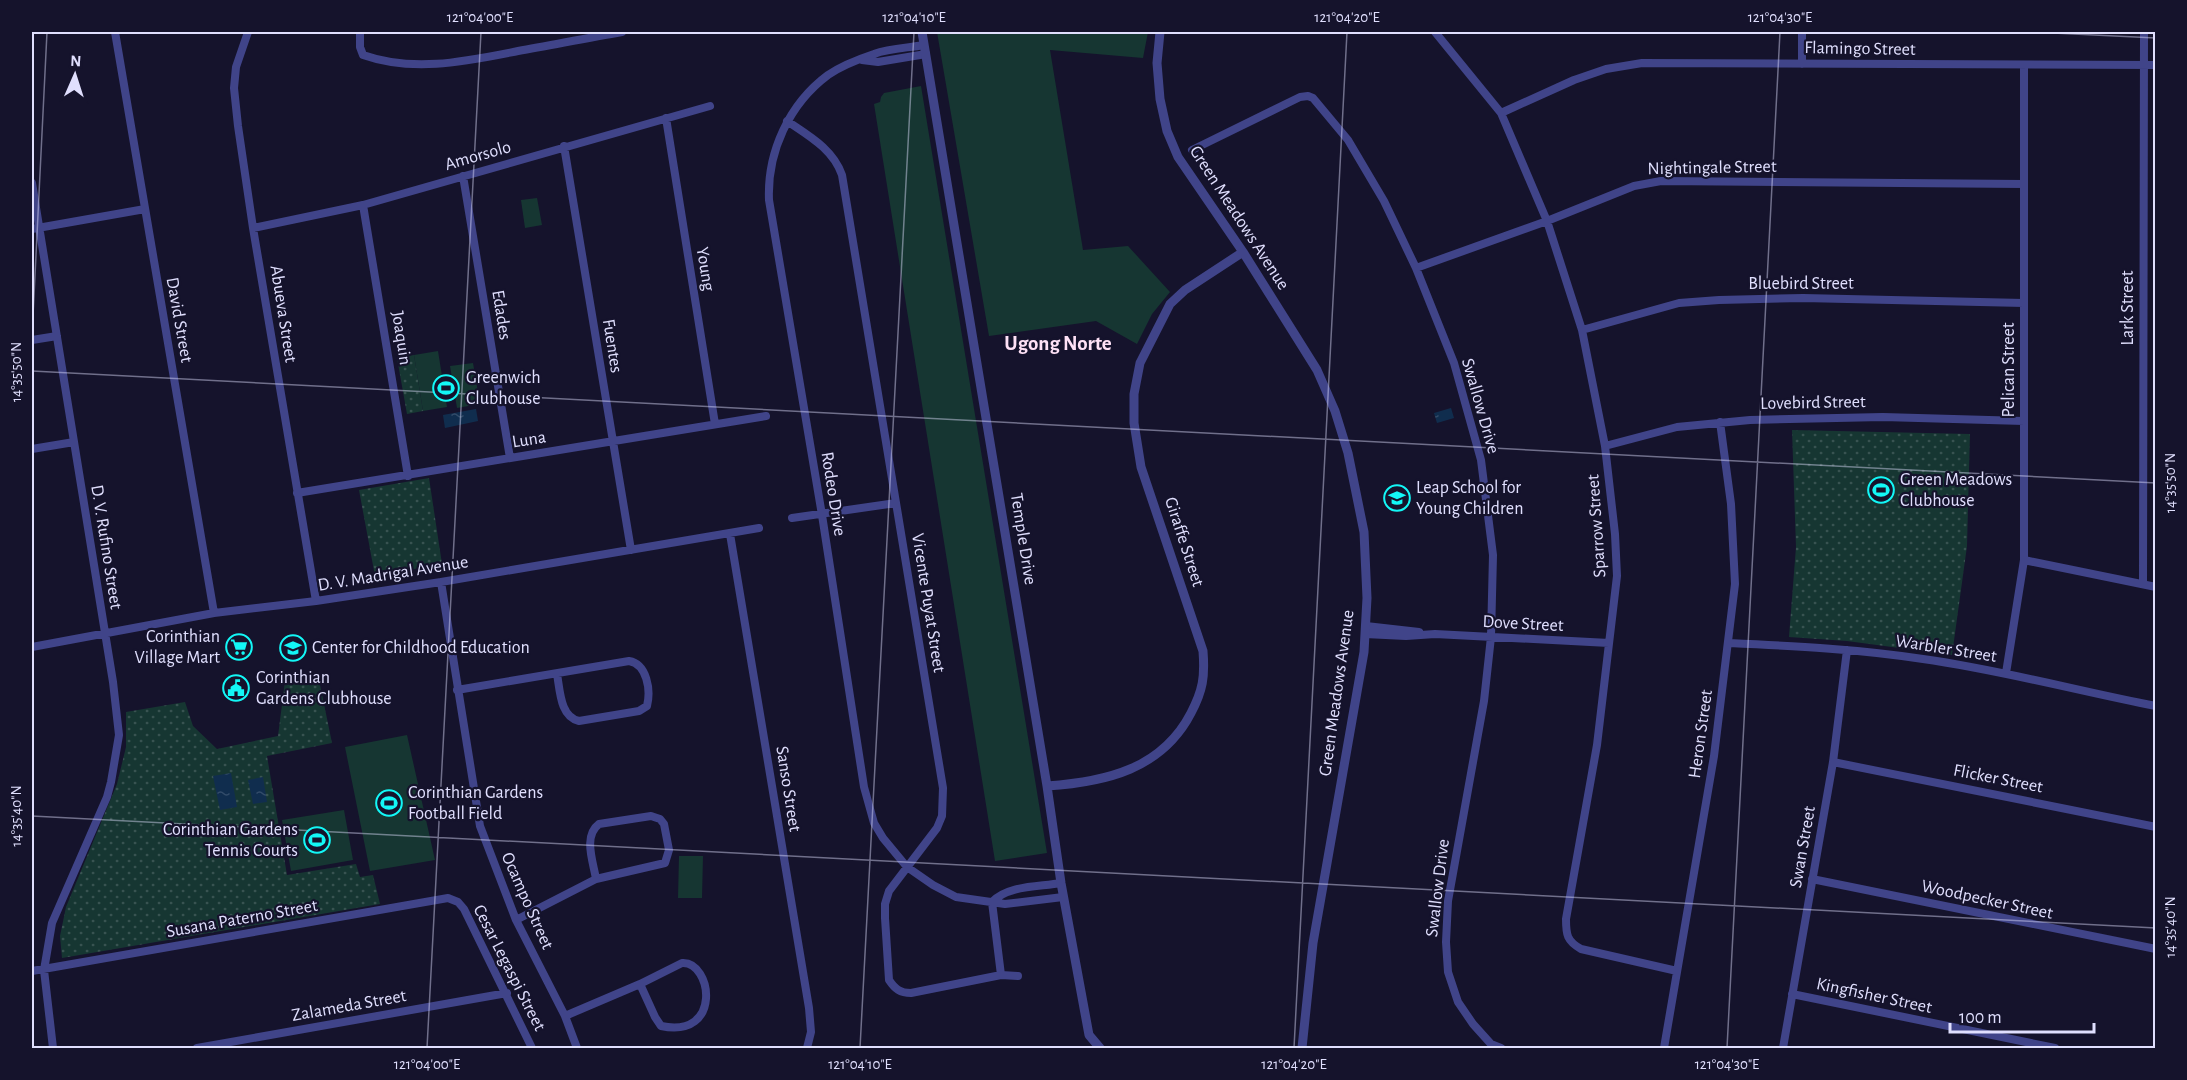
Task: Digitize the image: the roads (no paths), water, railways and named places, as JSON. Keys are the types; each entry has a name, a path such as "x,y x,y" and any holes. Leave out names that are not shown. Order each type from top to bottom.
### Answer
{"street":[{"name":"David Street","path":"115,32 214,613"},
{"name":"Abueva Street","path":"248,32 236,67 234,88 253,228 316,601"},
{"path":"360,32 360,47 363,55 374,59 426,65 463,61 622,32"},
{"name":"Temple Drive","path":"922,32 1047,786 1063,897 1089,1035 1100,1048"},
{"name":"Green Meadows Avenue","path":"1160,32 1157,63 1160,99 1167,131 1178,157 1243,252 1317,370 1335,411 1350,463 1364,532 1365,630 1313,943 1302,1048"},
{"name":"Sparrow Street","path":"1435,32 1501,113 1547,220 1582,330 1605,446 1615,534 1617,576 1597,745 1566,919 1566,934 1570,943 1581,949 1677,971"},
{"path":"1802,32 1802,64"},
{"name":"Lark Street","path":"2143,584 2144,32"},
{"name":"Rodeo Drive","path":"925,50 885,52 860,60 830,74 817,85 799,104 779,138 771,162 768,184 769,200 868,805 874,823 883,838 907,867 956,897 1005,904 1063,897"},
{"name":"Rodeo Drive","path":"860,60 886,61 925,50"},
{"path":"885,52 886,61"},
{"name":"Flamingo Street","path":"1501,113 1574,80 1615,67 1642,63 2156,65"},
{"name":"Pelican Street","path":"2006,673 2024,560 2024,66"},
{"name":"Swallow Drive","path":"1192,150 1300,97 1313,98 1348,140 1384,201 1416,268 1454,363 1481,460 1493,555 1491,637 1484,701 1448,901 1446,942 1448,972 1458,1002 1491,1044 1501,1048"},
{"name":"Amorsolo","path":"253,228 363,205 710,106"},
{"name":"Young","path":"666,118 715,424"},
{"name":"Vicente Puyat Street","path":"787,121 831,154 842,175 943,788 942,816 937,828 890,891 885,904 889,980 902,993 911,993 1001,975 1018,976"},
{"name":"Fuentes","path":"564,146 631,550"},
{"name":"Edades","path":"463,176 510,458"},
{"name":"Nightingale Street","path":"1416,268 1634,186 1661,181 2024,184"},
{"name":"D. V. Rufino Street","path":"32,183 35,228 57,336 118,721 118,750 106,797 52,923 44,970 54,1048"},
{"name":"Joaquin","path":"363,205 408,476"},
{"path":"35,228 145,209"},
{"name":"Giraffe Street","path":"1047,786 1107,777 1139,765 1166,748 1181,732 1203,689 1205,670 1203,651 1142,467 1134,423 1133,402 1140,363 1170,304 1185,290 1243,252"},
{"name":"Bluebird Street","path":"1582,330 1679,303 1719,300 1803,298 2024,303"},
{"path":"32,340 57,336"},
{"name":"Luna","path":"297,494 766,416"},
{"name":"Lovebird Street","path":"1605,446 1677,428 1720,422 1883,417 2024,421"},
{"name":"Heron Street","path":"1664,1048 1714,756 1735,584 1731,504 1720,422"},
{"path":"32,449 74,442"},
{"path":"792,518 896,503"},
{"name":"D. V. Madrigal Avenue","path":"32,647 214,613 316,601 441,582 759,528"},
{"name":"Sanso Street","path":"730,534 809,1008 811,1032 807,1048"},
{"path":"2024,560 2156,587"},
{"name":"Ocampo Street","path":"441,582 480,826 516,920 565,1016 577,1048"},
{"name":"Dove Street","path":"1365,630 1609,643"},
{"name":"Warbler Street","path":"1728,643 1847,650 1922,658 2006,673 2156,706"},
{"name":"Swan Street","path":"1783,1048 1833,762 1847,650"},
{"path":"458,690 629,661 634,662 644,671 649,698 647,706 639,711 579,721 573,720 564,711 557,674"},
{"name":"Flicker Street","path":"1833,762 2156,827"},
{"path":"516,920 596,879 664,863 669,850 664,824 660,819 651,816 599,824 592,829 589,838 596,879"},
{"name":"Woodpecker Street","path":"1812,879 2156,949"},
{"path":"1001,975 992,902 999,895 1009,891 1061,884"},
{"name":"Susana Paterno Street","path":"32,971 448,898 458,902"},
{"name":"Cesar Legaspi Street","path":"458,902 507,993 532,1048"},
{"path":"565,1016 682,963 692,964 699,971 703,980 705,1010 701,1017 687,1025 662,1026 655,1017 640,984"},
{"name":"Zalameda Street","path":"197,1048 507,993"},
{"name":"Kingfisher Street","path":"1792,994 2055,1048"}],"water":[{"path":"1451,408 1454,418 1437,423 1434,413"},
{"path":"476,409 478,421 445,428 443,415"},
{"path":"231,773 237,807 220,810 213,776"},
{"path":"263,777 267,802 253,804 248,780"}],"place":[{"name":"Greenwich Clubhouse","path":"446,388"},
{"name":"Green Meadows Clubhouse","path":"1881,490"},
{"name":"Leap School for Young Children","path":"1397,498"},
{"name":"Corinthian Village Mart","path":"239,647"},
{"name":"Center for Childhood Education","path":"293,648"},
{"name":"Corinthian Gardens Clubhouse","path":"236,688"},
{"name":"Corinthian Gardens Football Field","path":"389,803"},
{"name":"Corinthian Gardens Tennis Courts","path":"317,840"}],"district":[{"name":"Ugong Norte","path":"1058,343"}]}
